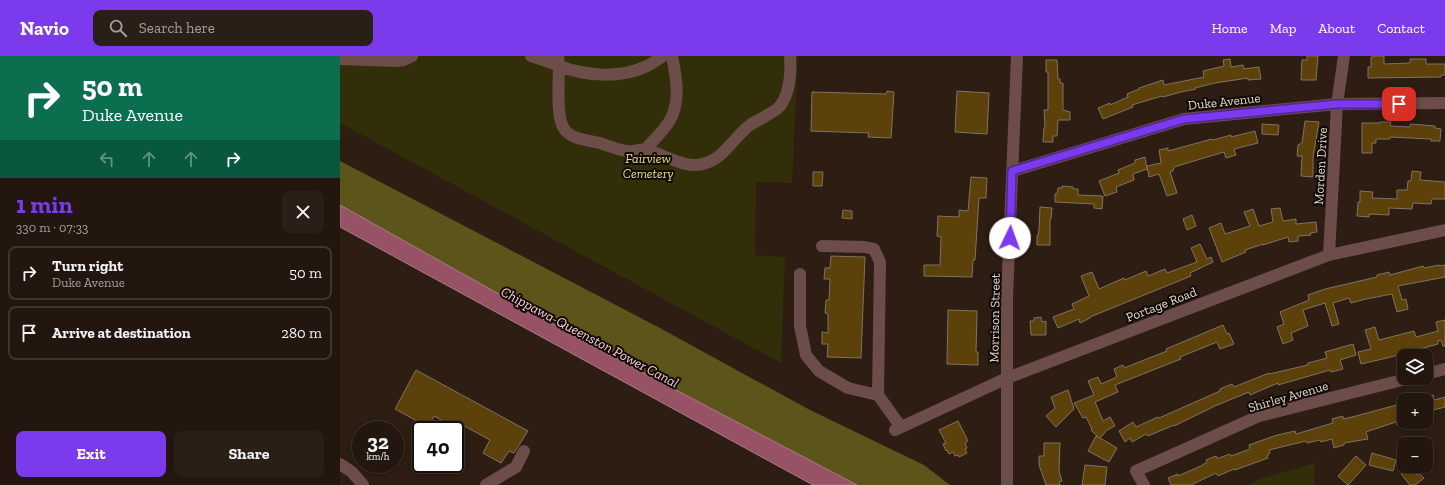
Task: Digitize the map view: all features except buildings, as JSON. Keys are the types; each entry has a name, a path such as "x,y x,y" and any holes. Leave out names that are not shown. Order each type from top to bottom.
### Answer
{"street":[{"path":"340,59 397,61 404,60 412,56"},
{"path":"531,56 552,62 558,61 575,72 590,74 627,73 647,66 663,56"},
{"path":"646,149 671,120 675,107 677,91 672,56"},
{"path":"558,61 559,114 563,127 570,134 582,140 628,151 646,149 683,163 706,163 719,156 748,126 780,107 787,92 790,56"},
{"name":"Morrison Street","path":"1008,483 1007,297 1017,56"},
{"name":"Morden Drive","path":"1329,255 1337,104 1344,56"},
{"name":"Duke Avenue","path":"1012,171 1184,119 1337,104 1445,103"},
{"name":"Portage Road","path":"878,395 898,429 1007,378 1329,255 1445,230"},
{"path":"800,274 800,326 806,355 819,371 848,388 878,395 880,262 874,249 865,247 822,246"},
{"path":"1433,372 1445,369"},
{"name":"Shirley Avenue","path":"1144,485 1136,471 1259,416 1397,381"},
{"path":"486,485 516,467 524,451"},
{"path":"340,464 352,472 363,485"}],"green space":[{"name":"Fairview Cemetery","path":"340,56 798,56 792,183 756,182 755,255 785,257 781,363 340,123"},
{"path":"1315,463 1314,485 1248,485 1257,480"}],"shaded area":[{"path":"340,161 658,327 810,410 924,465 950,485 841,485 340,210"},
{"name":"Chippawa-Queenston Power Canal","path":"340,205 590,345 857,485 813,485 340,227"}],"route":[{"path":"1010,238 1012,171 1184,119 1337,104 1399,104"}]}
